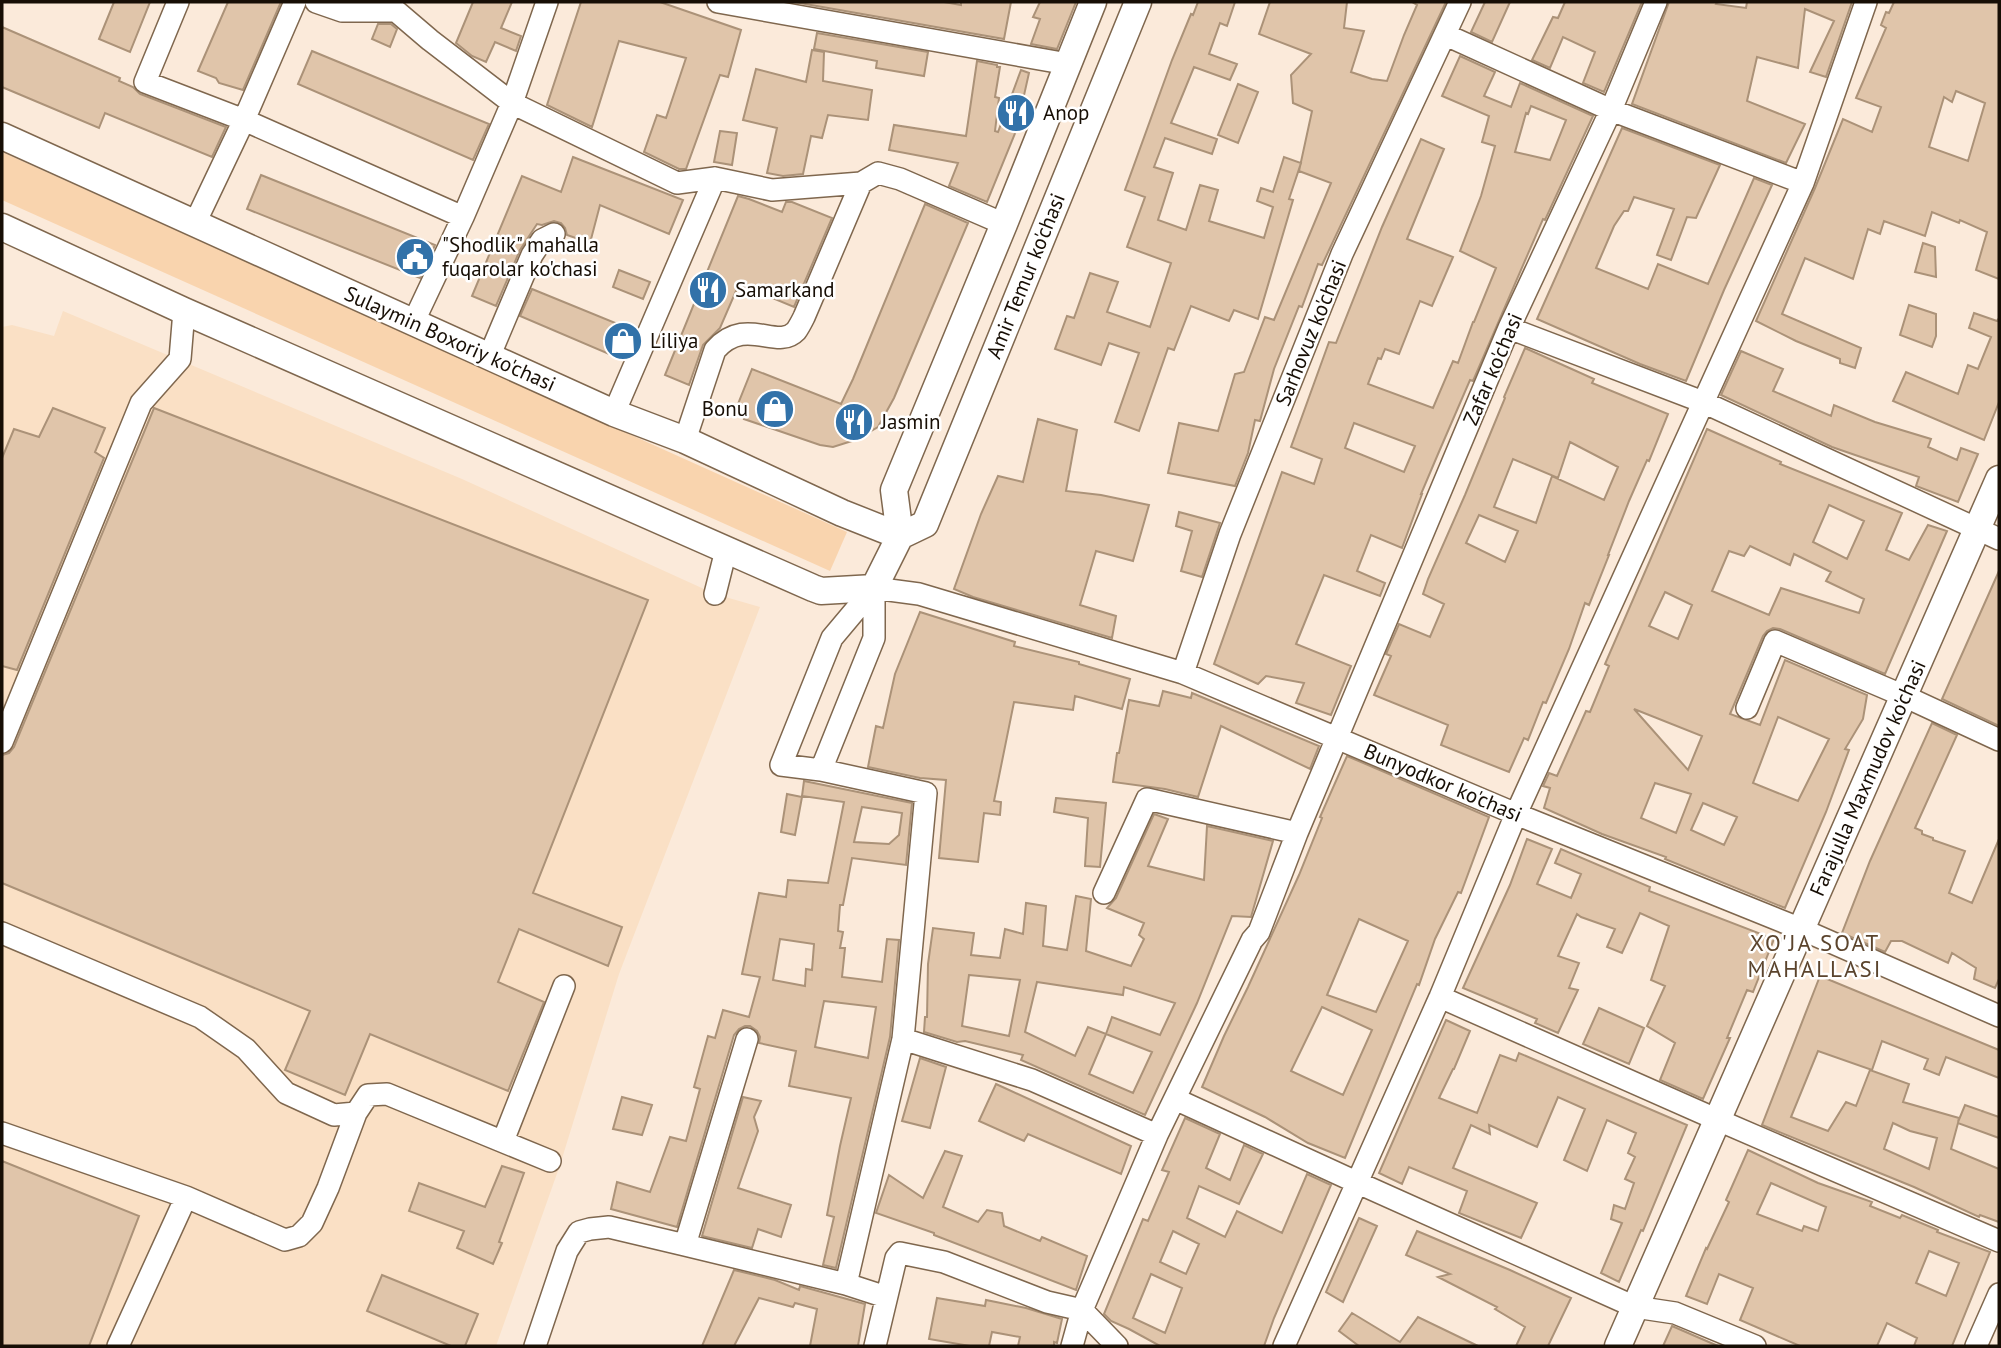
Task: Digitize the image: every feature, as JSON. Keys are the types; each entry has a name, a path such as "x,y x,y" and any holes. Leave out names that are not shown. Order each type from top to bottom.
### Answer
{"main road":[{"name":"Amir Temur ko'chasi","path":"874,588 900,536 894,490 1093,2"},
{"name":"Amir Temur ko'chasi","path":"900,536 925,524 1138,2"},
{"name":"Sulaymin Boxoriy ko'chasi","path":"2,136 614,413 685,440 842,513 900,536"},
{"path":"2,227 184,311 821,591 874,588"},
{"name":"Farajulla Maxmudov ko'chasi","path":"1618,1346 1903,696 1988,534 1999,480"}],"street":[{"path":"178,2 145,82 244,120 463,216"},
{"path":"195,223 244,120 295,2"},
{"path":"316,2 342,11 396,11 512,103 677,183 715,178 772,190 861,183 878,173 900,179 1004,224"},
{"path":"413,323 512,103 547,2"},
{"path":"718,2 1068,65"},
{"name":"Sarhovuz ko'chasi","path":"1184,673 1230,534 1342,254 1460,2"},
{"name":"Zafar ko'chasi","path":"1072,1346 1082,1310 1157,1135 1252,940 1259,932 1297,833 1509,328 1611,110 1656,2"},
{"path":"1284,1346 1440,997 1516,814 1803,183 1866,2"},
{"path":"1446,34 1611,110 1803,183"},
{"path":"614,413 715,178"},
{"path":"685,440 715,349 725,339 741,333 782,338 795,332 804,317 861,183"},
{"path":"489,357 532,255 542,240 554,234"},
{"path":"2,742 141,402 180,359 184,311"},
{"path":"1509,328 1703,402 1988,534"},
{"path":"715,594 726,550"},
{"path":"846,1284 903,1039 926,793 821,770 781,765 832,638 874,588"},
{"path":"821,770 874,638 874,588"},
{"name":"Bunyodkor ko'chasi","path":"874,588 919,593 1184,673 1516,814 1801,929 1999,1016"},
{"path":"1747,708 1774,641 1999,740"},
{"path":"1104,893 1147,799 1297,833"},
{"path":"2,933 200,1017 246,1049 286,1093 334,1115 356,1113"},
{"path":"503,1141 564,986"},
{"path":"1440,997 1999,1241"},
{"path":"685,1245 747,1039"},
{"path":"903,1039 1032,1080 1157,1135"},
{"path":"2,1133 186,1197 285,1240 299,1236 312,1223 356,1113 368,1095 387,1094 550,1161"},
{"path":"1175,1099 1635,1307 1675,1313 1755,1346"},
{"path":"118,1346 186,1197"},
{"path":"535,1346 567,1251 579,1232 590,1229 609,1227 846,1284 886,1297"},
{"path":"875,1346 896,1258 900,1253 944,1262 1047,1302 1082,1310 1117,1346"},
{"path":"1976,1346 1999,1294"}],"shaded area":[{"path":"2,152 847,532 830,571 2,200"},
{"path":"63,311 462,479 715,594 760,607 619,974 560,1165 496,1346 2,1346 2,327 12,325 54,336"}],"building":[{"path":"114,2 150,2 130,52 99,39"},
{"path":"228,2 281,2 243,90 219,83 216,78 198,71"},
{"path":"473,2 512,2 501,28 521,36 516,51 495,42 486,62 472,56 456,43"},
{"path":"581,2 660,2 741,30 728,77 720,75 686,169 679,169 644,152 657,115 666,118 686,58 619,41 592,127 547,105"},
{"path":"794,2 944,2 961,5 961,2 1011,2 1004,39"},
{"path":"1040,2 1076,2 1057,49 1031,44 1040,19 1033,17"},
{"path":"1198,2 1235,2 1227,26 1220,23 1209,54 1237,64 1230,80 1194,67 1171,123 1217,139 1212,154 1165,138 1154,167 1173,173 1158,220 1186,230 1200,185 1218,190 1209,221 1264,238 1273,207 1257,201 1261,188 1273,192 1284,157 1301,163 1289,199 1293,200 1258,319 1234,310 1229,321 1191,306 1174,350 1168,348 1139,431 1115,422 1139,353 1109,343 1101,365 1055,349 1067,316 1074,318 1090,273 1118,282 1107,312 1150,327 1171,263 1127,247 1145,197 1125,190 1172,60"},
{"path":"1270,2 1347,2 1344,28 1364,31 1351,72 1387,81 1417,5 1412,2 1446,2 1322,265 1318,264 1302,307 1299,306 1274,369 1260,421 1255,420 1248,453 1235,486 1168,473 1179,423 1218,431 1235,374 1244,372 1265,317 1274,320 1331,183 1299,171 1312,111 1293,103 1291,75 1311,54 1259,34"},
{"path":"1485,2 1510,2 1492,42 1471,32"},
{"path":"1565,2 1642,2 1604,92 1583,83 1595,52 1563,37 1550,68 1532,60 1553,17 1558,18"},
{"path":"1669,2 1717,2 1716,4 1746,8 1747,2 1852,2 1826,77 1810,72 1834,21 1805,9 1798,68 1757,57 1747,101 1805,124 1786,163 1632,104"},
{"path":"1894,2 1999,2 1999,279 1976,270 1987,232 1932,212 1925,236 1884,221 1880,234 1868,229 1853,279 1805,258 1782,314 1861,348 1855,368 1756,321 1843,119 1872,132 1881,107 1856,98 1886,28 1881,25 1886,12 1889,13","holes":["1956,91 1985,103 1968,161 1929,147 1944,97 1952,102"]},
{"path":"378,24 391,24 397,29 390,47 372,39"},
{"path":"2,27 120,78 119,81 133,87 140,94 226,127 212,157 105,113 99,128 2,87"},
{"path":"817,33 928,52 924,76 876,68 877,61 814,49"},
{"path":"812,50 824,52 823,81 872,90 868,120 828,115 822,138 811,136 803,174 783,176 767,173 777,128 743,120 756,69 806,82"},
{"path":"312,51 489,124 473,160 298,84"},
{"path":"1460,56 1495,72 1484,96 1511,107 1520,83 1593,116 1545,220 1543,219 1473,381 1470,380 1421,494 1402,548 1371,535 1357,571 1385,583 1380,596 1324,575 1296,644 1351,666 1331,715 1296,703 1304,683 1266,676 1258,684 1214,664 1282,472 1314,484 1322,459 1291,447 1329,342 1336,343 1382,227 1421,139 1444,149 1407,239 1453,257 1432,306 1420,301 1399,354 1385,349 1381,359 1378,358 1368,384 1433,408 1453,361 1458,363 1496,268 1460,251 1481,196 1495,146 1482,142 1489,116 1442,96","holes":["1531,106 1566,120 1550,160 1515,152 1526,113 1528,114","1354,423 1415,446 1404,472 1345,448"]},
{"path":"977,61 1000,67 995,97 999,98 995,131 998,132 1021,70 1029,73 1016,131 987,202 949,186 958,163 889,150 894,125 966,136"},
{"path":"1238,84 1258,92 1238,143 1218,135"},
{"path":"1622,128 1720,165 1696,218 1687,217 1671,260 1657,255 1674,209 1634,197 1628,211 1624,211 1614,226 1596,268 1648,289 1658,264 1708,284 1754,178 1772,185 1686,381 1537,319"},
{"path":"720,131 737,133 732,165 714,162"},
{"path":"573,157 683,200 669,234 600,205 590,243 567,235 561,223 554,221 537,224 520,250 496,306 472,296 522,176 561,192"},
{"path":"261,175 435,245 420,278 247,209"},
{"path":"738,196 782,212 786,202 792,202 832,218 794,307 739,284 720,328 703,345 689,385 665,375"},
{"path":"925,204 968,223 894,398 878,427 855,440 833,447 744,419 746,413 736,409 752,369 841,404"},
{"path":"1923,243 1935,247 1936,277 1915,272"},
{"path":"619,270 650,282 643,299 613,287"},
{"path":"532,289 635,331 623,360 520,316"},
{"path":"1909,305 1936,314 1936,336 1932,347 1900,335"},
{"path":"1974,313 1997,321 1999,318 1999,402 1984,440 1893,401 1906,372 1958,394 1968,365 1978,369 1991,337 1969,328"},
{"path":"1525,348 1594,379 1592,383 1668,414 1629,501 1589,605 1585,603 1546,703 1543,702 1528,740 1524,738 1509,772 1441,745 1448,725 1374,695 1391,656 1386,654 1399,624 1430,637 1444,604 1423,594","holes":["1570,442 1618,467 1604,500 1552,476 1536,523 1494,507 1513,459 1558,478","1479,515 1518,531 1505,562 1466,543"]},
{"path":"1741,351 1783,369 1773,391 1831,416 1834,405 1875,422 1931,439 1928,447 1957,460 1961,448 1978,454 1958,502 1916,486 1919,477 1832,447 1721,395"},
{"path":"53,408 105,428 95,452 104,458 17,670 2,666 2,458 14,429 39,437"},
{"path":"154,408 648,600 533,893 622,927 608,966 519,929 498,982 544,1002 508,1091 370,1034 345,1095 285,1070 310,1011 2,883 2,755 9,753 14,747"},
{"path":"1038,419 1077,430 1066,491 1149,505 1133,561 1096,551 1080,605 1116,616 1112,638 954,589 998,476 1023,482"},
{"path":"1707,429 1781,462 1780,464 1902,513 1886,550 1909,560 1928,525 1947,531 1885,674 1780,629 1773,628 1763,636 1730,714 1760,725 1785,660 1867,695 1863,719 1845,749 1849,750 1826,812 1785,908 1544,808 1550,788 1543,786 1549,773 1557,776 1586,711 1590,712 1609,666 1605,664","holes":["1829,505 1864,521 1847,559 1813,542","1750,546 1790,565 1794,554 1831,572 1826,581 1864,599 1859,613 1781,588 1769,615 1712,591 1729,551 1744,556","1665,592 1692,605 1678,639 1649,626","1634,709 1702,736 1688,770","1778,717 1829,739 1798,801 1753,783","1655,783 1691,794 1676,833 1641,818","1703,803 1737,817 1724,845 1691,830"]},
{"path":"1179,512 1220,523 1202,577 1181,571 1192,531 1176,526"},
{"path":"1999,571 1999,726 1942,699"},
{"path":"920,612 1015,642 1014,646 1079,662 1130,679 1122,709 1075,696 1073,710 1014,702 994,801 1001,802 1000,815 984,813 978,862 939,858 946,780 920,778 868,767 876,726 883,728 895,674"},
{"path":"1163,691 1191,698 1192,693 1319,746 1310,769 1221,726 1198,797 1165,789 1113,782 1129,700 1159,706"},
{"path":"1932,723 1957,735 1915,828 1933,840 1965,851 1949,893 1972,903 1999,839 1999,979 1995,988 1974,979 1976,968 1952,953 1948,963 1902,941 1891,941 1885,952 1842,933 1870,861"},
{"path":"1347,756 1489,817 1461,893 1458,892 1435,939 1419,985 1417,984 1345,1158 1308,1143 1265,1117 1202,1087 1299,875 1322,818 1320,817","holes":["1359,919 1408,941 1376,1012 1327,995","1322,1007 1372,1030 1343,1095 1291,1071"]},
{"path":"804,781 912,803 906,865 852,858 843,905 840,905 838,931 843,932 840,948 845,948 842,977 882,982 887,939 899,940 890,1037 836,1268 823,1265 834,1217 827,1215 851,1098 789,1086 796,1051 759,1043 757,1031 750,1026 739,1029 734,1035 677,1227 611,1209 617,1182 650,1192 670,1137 686,1141 700,1089 694,1087 708,1036 715,1038 723,1010 749,1017 760,977 742,974 759,893 786,897 788,880 828,883 844,802 802,796","holes":["862,807 902,813 899,835 889,844 854,842","780,939 814,944 812,970 806,969 805,986 773,980","824,1001 876,1007 868,1058 815,1047"]},
{"path":"787,794 802,797 795,835 781,832"},
{"path":"1056,798 1106,803 1100,867 1085,866 1088,818 1054,812"},
{"path":"1154,814 1168,819 1148,866 1204,880 1207,826 1273,841 1251,917 1232,916 1197,1003 1145,1115 1021,1060 1023,1055 965,1041 957,1042 924,1032 933,928 974,933 971,955 1000,958 1005,929 1023,934 1026,903 1046,906 1043,946 1067,950 1076,896 1091,899 1086,951 1131,966 1144,939 1139,935 1144,923 1107,908 1116,898","holes":["969,975 1020,980 1009,1036 962,1026","1037,982 1123,995 1124,987 1175,1003 1160,1035 1112,1017 1106,1034 1088,1027 1075,1056 1025,1032","1106,1034 1152,1052 1133,1093 1089,1074"]},
{"path":"1527,839 1552,849 1537,884 1571,898 1581,874 1555,863 1561,849 1650,887 1649,891 1774,939 1753,992 1747,990 1727,1038 1730,1038 1703,1099 1660,1080 1675,1043 1647,1026 1665,986 1651,980 1669,926 1640,913 1622,953 1607,947 1615,929 1577,914 1558,956 1579,963 1569,988 1578,990 1558,1033 1535,1023 1537,1019 1463,988 1510,885"},
{"path":"1820,976 1999,1050 1999,1078 1946,1057 1939,1075 1924,1069 1928,1059 1882,1041 1872,1070 1818,1051 1791,1117 1828,1131 1846,1102 1856,1106 1870,1070 1909,1084 1903,1102 1959,1118 1958,1122 1965,1105 1999,1117 1999,1138 1958,1123 1951,1149 1999,1169 1999,1222 1980,1215 1979,1217 1914,1187 1762,1125","holes":["1893,1123 1937,1138 1929,1169 1884,1149"]},
{"path":"1599,1008 1644,1028 1629,1064 1583,1044"},
{"path":"1446,1020 1470,1031 1439,1098 1477,1113 1500,1055 1516,1061 1519,1053 1687,1125 1619,1282 1601,1273 1622,1223 1611,1219 1614,1205 1625,1209 1634,1183 1625,1179 1635,1157 1628,1153 1636,1133 1607,1120 1587,1171 1564,1160 1585,1109 1558,1097 1537,1147 1489,1125 1490,1134 1471,1125 1453,1168 1537,1203 1521,1238 1459,1213 1467,1191 1409,1167 1402,1184 1379,1173"},
{"path":"920,1058 946,1067 930,1128 902,1121"},
{"path":"996,1084 1131,1146 1121,1174 1028,1134 1024,1141 979,1121"},
{"path":"622,1097 652,1105 642,1135 613,1129"},
{"path":"743,1097 761,1101 754,1117 758,1131 738,1188 791,1205 781,1237 758,1229 752,1248 702,1236"},
{"path":"1185,1118 1220,1134 1206,1168 1230,1180 1244,1145 1263,1154 1239,1204 1199,1186 1187,1218 1225,1237 1237,1211 1282,1233 1307,1174 1331,1185 1264,1346 1160,1346 1111,1321 1104,1314 1143,1219 1148,1221 1169,1172 1162,1170","holes":["1173,1231 1199,1244 1186,1274 1160,1262","1151,1274 1182,1288 1165,1333 1133,1318"]},
{"path":"1748,1150 1818,1183 1872,1202 1870,1206 1900,1218 1902,1215 1938,1230 1937,1232 1990,1252 1952,1346 1914,1346 1917,1338 1887,1323 1877,1346 1800,1346 1740,1320 1753,1288 1719,1274 1707,1304 1686,1296 1729,1202 1726,1200","holes":["1771,1183 1826,1207 1818,1231 1804,1226 1802,1231 1757,1214","1929,1251 1959,1263 1946,1296 1916,1283"]},
{"path":"945,1151 962,1156 943,1207 978,1222 987,1210 1002,1213 1004,1226 1040,1241 1042,1237 1087,1256 1076,1290 934,1233 876,1213 889,1175 923,1198"},
{"path":"2,1161 139,1216 89,1346 2,1346"},
{"path":"502,1166 524,1173 493,1264 457,1248 464,1231 409,1211 419,1183 485,1207"},
{"path":"1359,1218 1377,1226 1343,1302 1326,1292"},
{"path":"1417,1231 1571,1298 1548,1346 1516,1346 1525,1327 1495,1309 1497,1307 1438,1277 1450,1274 1406,1255"},
{"path":"734,1270 775,1280 799,1290 800,1286 865,1304 858,1346 810,1346 817,1309 795,1303 793,1307 759,1298 734,1346 702,1346"},
{"path":"382,1275 478,1314 465,1346 451,1346 367,1311"},
{"path":"937,1298 985,1306 986,1300 1062,1319 1057,1343 1054,1342 1054,1346 1018,1346 1020,1337 992,1332 989,1346 970,1346 929,1339"},
{"path":"1352,1313 1400,1342 1418,1317 1478,1346 1359,1346 1339,1331"},
{"path":"1672,1326 1718,1346 1663,1346"}],"place":[{"name":"Anop","path":"1016,113"},
{"name":"\"Shodlik\" mahalla fuqarolar ko'chasi","path":"415,257"},
{"name":"Samarkand","path":"708,290"},
{"name":"Liliya","path":"623,341"},
{"name":"Bonu","path":"775,409"},
{"name":"Jasmin","path":"854,422"}],"district":[{"name":"XO'JA SOAT MAHALLASI","path":"1815,956"}]}
